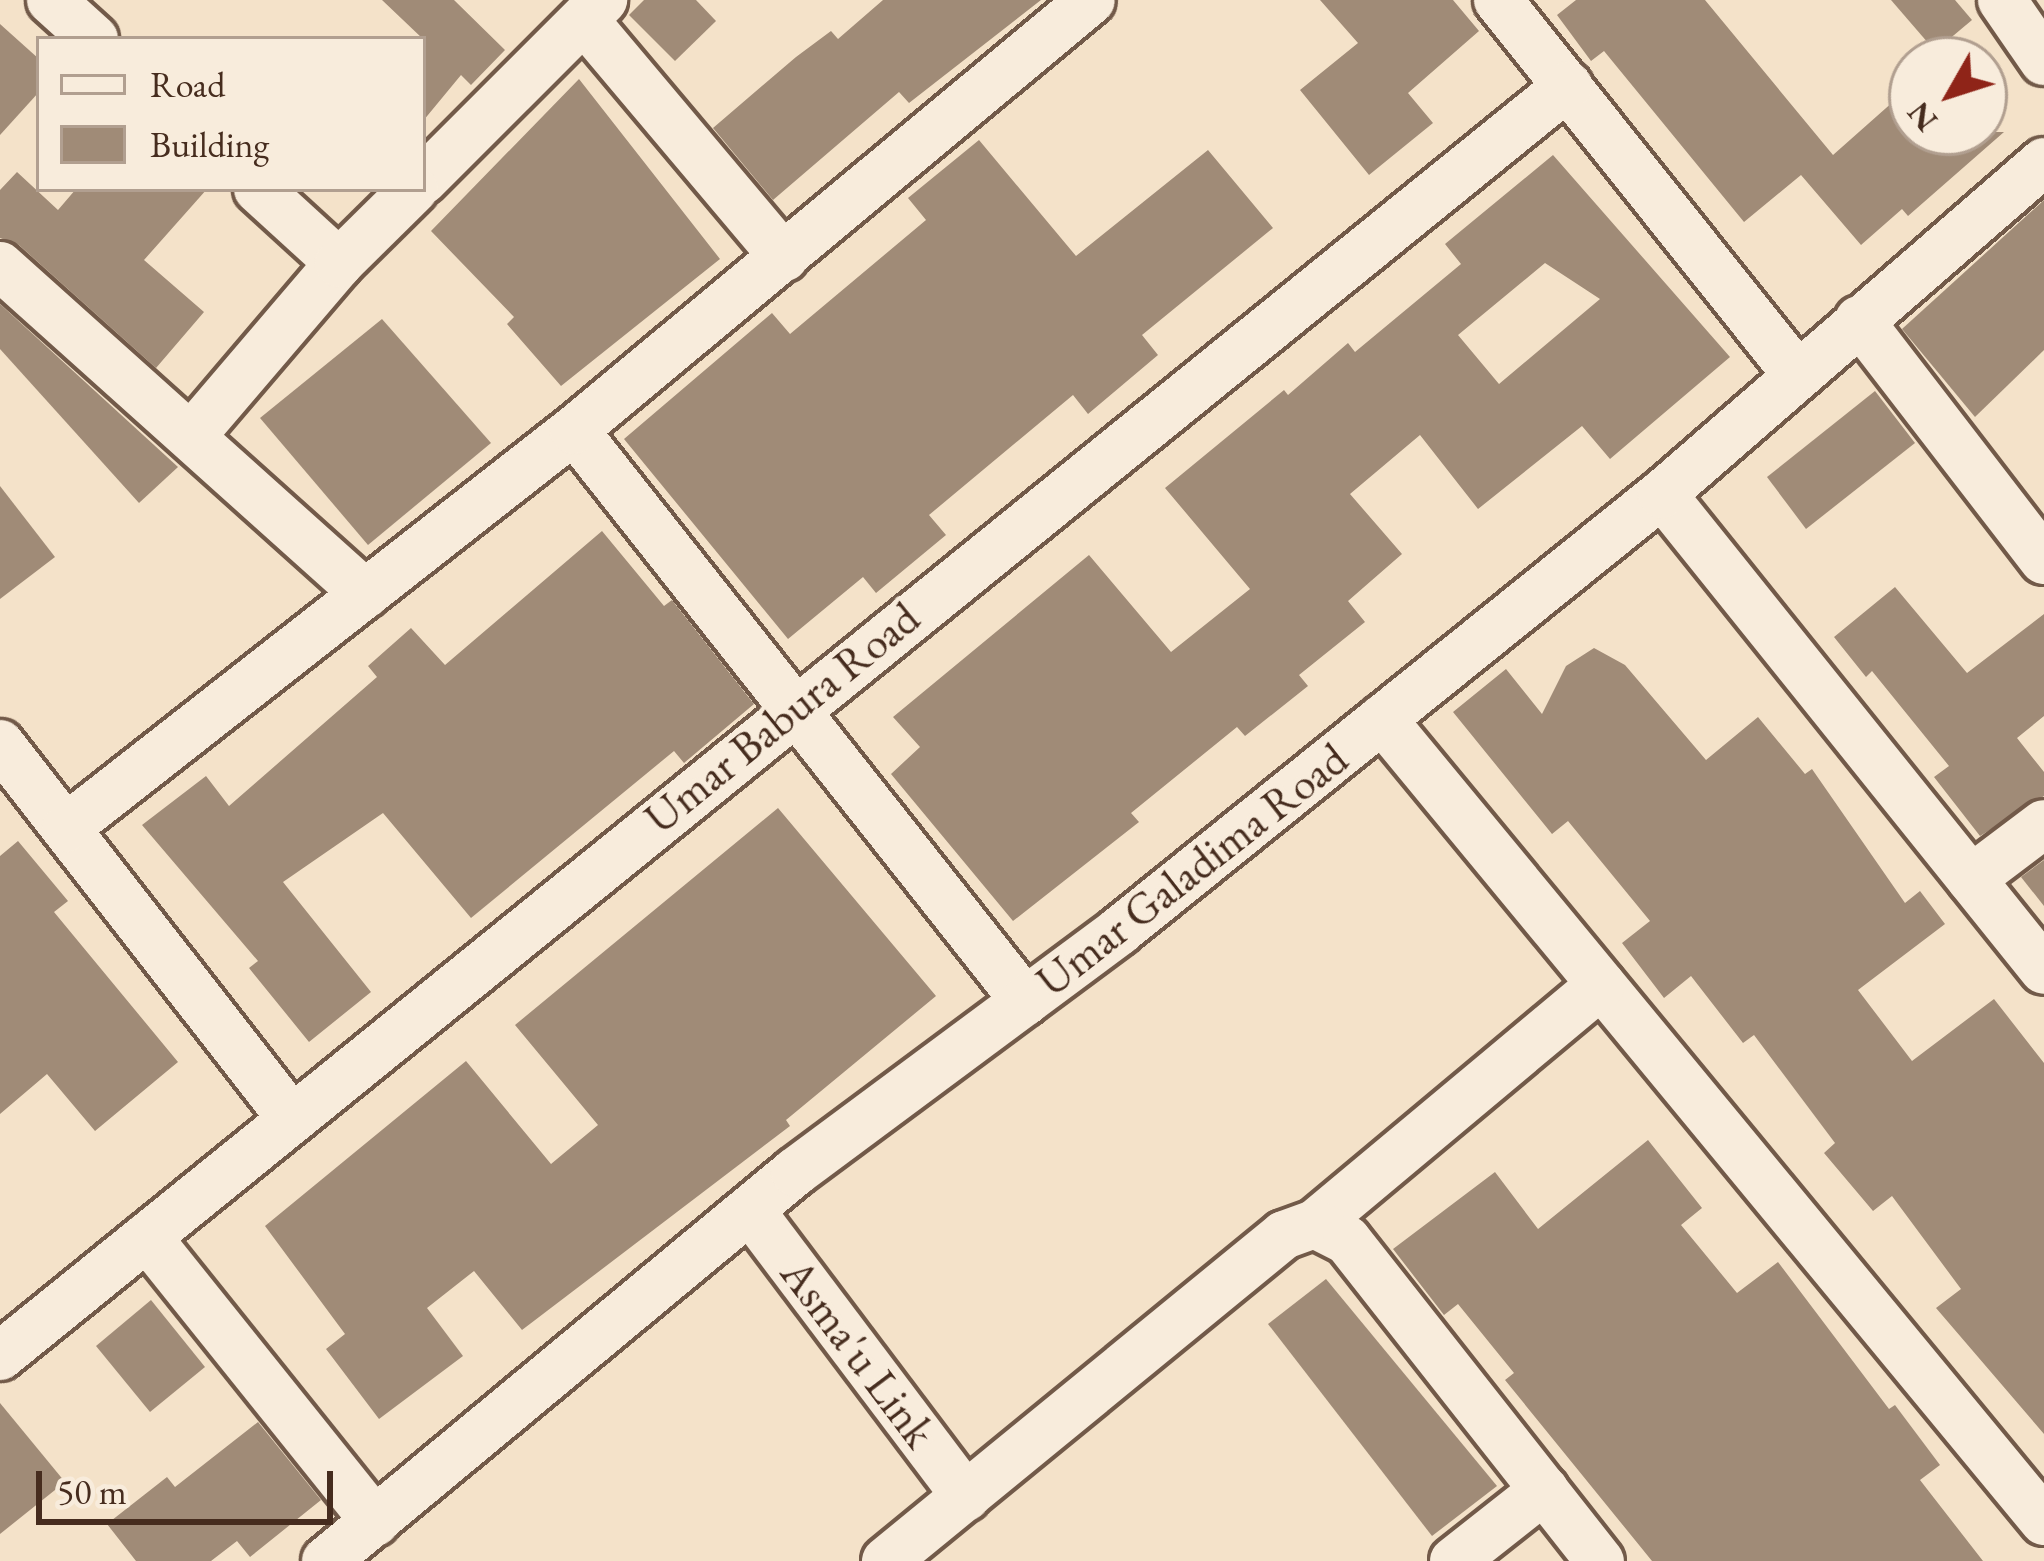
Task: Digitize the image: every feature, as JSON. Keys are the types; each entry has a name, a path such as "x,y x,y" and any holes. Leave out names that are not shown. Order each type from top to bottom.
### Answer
{"street":[{"path":"51,0 91,36"},
{"path":"65,828 574,430 1091,0"},
{"path":"1498,0 1797,375"},
{"path":"2002,0 2044,61"},
{"path":"426,177 594,10 784,257"},
{"name":"Umar Babura Road","path":"4,1344 147,1237 795,706 1568,86"},
{"name":"Umar Galadima Road","path":"326,1561 750,1210 1025,1001 1662,494 2044,162"},
{"path":"261,192 339,263"},
{"path":"194,433 339,263 411,192"},
{"path":"0,266 194,433 365,594"},
{"path":"1859,320 2044,560"},
{"path":"574,430 1025,1001"},
{"path":"1662,494 2044,970"},
{"path":"1382,719 2044,1521"},
{"path":"0,744 292,1119"},
{"path":"1971,879 2044,824"},
{"path":"886,1561 1284,1234 1315,1224 1601,985"},
{"name":"Asma'u Link","path":"750,1210 966,1497"},
{"path":"1315,1224 1347,1240 1600,1561"},
{"path":"147,1237 375,1522"},
{"path":"1454,1561 1544,1490"}],"building":[{"path":"382,0 454,0 505,50 471,85 461,75 426,117 426,36 420,36"},
{"path":"644,0 696,0 716,21 675,61 629,15"},
{"path":"883,0 1041,0 909,103 899,92 773,200 713,128 796,57 831,31 838,39"},
{"path":"1320,0 1453,0 1479,31 1408,93 1433,123 1369,175 1300,90 1358,43"},
{"path":"1576,0 1705,0 1833,155 1888,106 1888,156 1977,156 1908,216 1902,209 1861,245 1801,175 1744,222 1604,51 1591,61 1557,15"},
{"path":"1891,0 1955,0 1972,20 1953,36 1922,36"},
{"path":"0,24 36,56 36,95 0,135"},
{"path":"579,79 720,259 561,386 507,324 514,317 431,231"},
{"path":"979,140 1076,256 1208,150 1273,228 1142,335 1158,355 1088,414 1073,395 929,515 946,535 876,593 863,577 788,639 624,439 772,313 790,334 926,220 908,198"},
{"path":"1553,155 1730,357 1610,459 1582,426 1478,509 1420,435 1350,494 1402,554 1348,601 1365,622 1299,675 1308,686 1245,736 1237,727 1131,813 1139,822 1013,921 891,774 920,747 893,717 1089,555 1171,652 1250,589 1165,488 1284,390 1288,395 1348,343 1355,352 1461,264 1445,244","holes":["1545,263 1600,299 1499,384 1458,335"]},
{"path":"17,172 58,210 73,192 204,192 144,260 204,312 156,368 19,245 0,238 0,190"},
{"path":"2044,200 2044,350 1975,417 1902,329"},
{"path":"0,304 178,467 139,503 0,349"},
{"path":"382,319 491,443 368,545 260,418"},
{"path":"1875,391 1915,443 1806,529 1767,477"},
{"path":"0,486 55,557 0,599"},
{"path":"602,531 664,606 672,600 754,704 684,763 674,751 471,918 383,813 283,882 371,992 309,1042 249,968 258,961 142,825 206,776 229,806 377,677 368,666 411,628 445,665"},
{"path":"1895,587 1967,673 2044,614 2044,716 2017,738 2044,772 2044,796 1980,836 1934,777 1949,766 1872,671 1866,677 1834,637"},
{"path":"1594,648 1625,665 1706,760 1758,717 1805,774 1812,769 1905,903 1920,891 1945,924 1858,990 1912,1061 1994,999 2044,1063 2044,1434 1936,1308 1961,1289 1892,1196 1873,1211 1824,1153 1835,1143 1754,1035 1743,1043 1691,976 1664,998 1622,943 1650,921 1568,821 1552,834 1453,712 1506,669 1542,714 1566,666"},
{"path":"778,808 936,996 786,1120 790,1126 522,1330 474,1271 427,1308 463,1356 379,1419 326,1349 345,1334 265,1226 466,1061 551,1164 598,1125 515,1025"},
{"path":"18,841 68,901 54,912 178,1062 95,1131 47,1074 0,1114 0,856"},
{"path":"2044,860 2044,906 2021,877"},
{"path":"1648,1140 1702,1208 1681,1225 1737,1293 1778,1262 1889,1409 1895,1405 1940,1465 1920,1480 1983,1561 1652,1561 1505,1380 1514,1373 1458,1304 1444,1315 1393,1249 1495,1172 1538,1229"},
{"path":"1326,1279 1497,1486 1432,1536 1268,1324"},
{"path":"151,1300 205,1367 150,1412 96,1346"},
{"path":"0,1403 65,1482 0,1534"},
{"path":"258,1422 321,1500 250,1557 237,1541 211,1561 136,1561 107,1524 167,1477 175,1487"}]}
